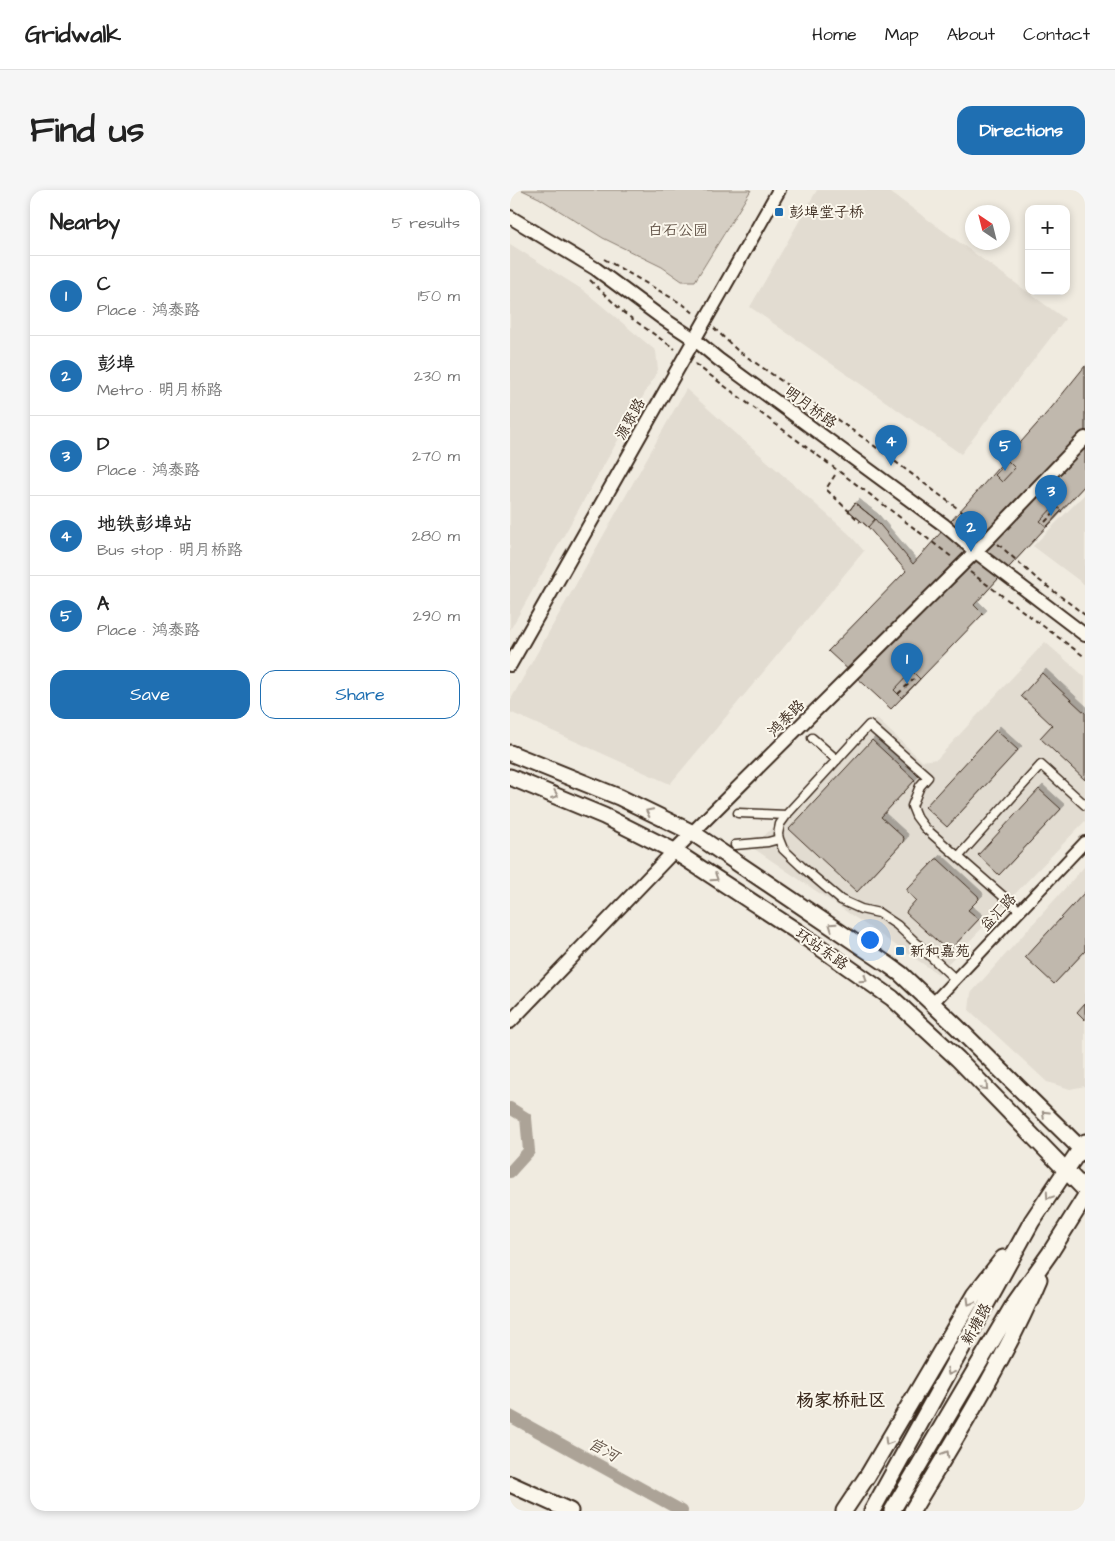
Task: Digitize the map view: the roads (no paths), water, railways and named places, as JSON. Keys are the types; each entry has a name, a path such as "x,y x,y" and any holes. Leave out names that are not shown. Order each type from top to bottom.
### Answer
{"main road":[{"name":"环站东路","path":"510,753 619,797 693,833 901,974 1083,1148"},
{"name":"环站东路","path":"510,777 604,816 674,852 798,932 892,998 958,1059 1085,1190"},
{"name":"新塘路","path":"872,1511 1032,1222 1083,1148"},
{"name":"新塘路","path":"892,1511 1014,1304 1050,1253 1085,1197"},
{"path":"844,1511 868,1475 974,1296 1032,1222"},
{"path":"912,1511 964,1424 1023,1317 1050,1253"},
{"path":"510,1484 570,1511"}],"street":[{"name":"源聚路","path":"510,665 779,190"},
{"name":"明月桥路","path":"510,217 596,269 662,318 694,339 718,359 944,525 976,552 1085,635"},
{"name":"鸿泰路","path":"510,1022 674,852 976,552 1085,438"},
{"path":"955,980 897,925 878,913 860,910 841,900 783,849 778,839 780,824 787,815 870,725 928,777 920,786 912,806 916,816 925,828 1020,911"},
{"path":"812,738 837,760"},
{"path":"958,857 1040,765 1085,805"},
{"path":"738,813 787,815"},
{"path":"735,845 768,842 778,839"},
{"name":"益汇路","path":"932,1004 1085,842"}],"waterway":[{"name":"官河","path":"510,1108 526,1118 529,1151 510,1172"},
{"name":"官河","path":"510,1416 682,1511"}],"place":[{"name":"彭埠堂子桥","path":"779,212"},
{"name":"地铁彭埠站","path":"891,466"},
{"name":"A","path":"1005,471"},
{"name":"D","path":"1051,516"},
{"name":"彭埠","path":"971,552"},
{"name":"C","path":"907,684"},
{"name":"新和嘉苑","path":"900,951"}],"district":[{"name":"杨家桥社区","path":"841,1400"}],"park label":[{"name":"白石公园","path":"678,230"}]}
